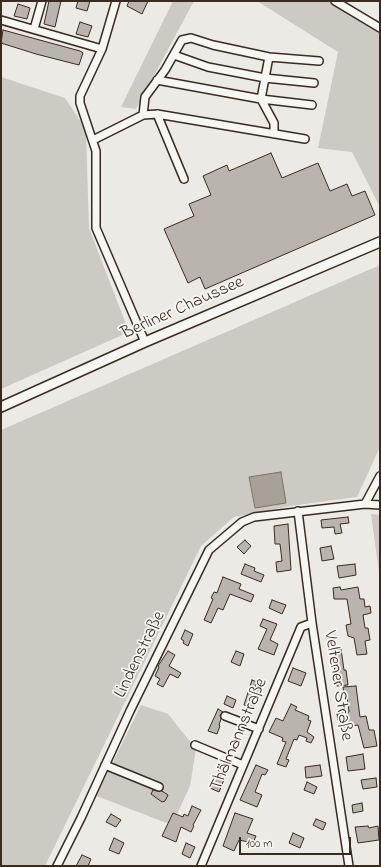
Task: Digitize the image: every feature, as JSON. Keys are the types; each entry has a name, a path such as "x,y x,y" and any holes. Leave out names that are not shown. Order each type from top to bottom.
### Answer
{"main road":[{"name":"Berliner Chaussee","path":"1,407 145,342 380,242"}],"street":[{"path":"34,29 42,1"},
{"path":"116,1 102,49 80,96 80,103 94,140 97,161 96,228 145,342"},
{"path":"336,1 380,28"},
{"path":"1,20 102,49"},
{"path":"143,115 145,97 182,40 191,38 213,45 269,57 319,61"},
{"path":"174,54 208,67 265,78 314,83"},
{"path":"269,57 262,99 274,123 274,134"},
{"path":"157,80 262,99 312,105"},
{"path":"94,140 143,115 157,114 305,139"},
{"path":"157,114 184,179"},
{"path":"365,504 380,476"},
{"name":"Lindenstraße","path":"57,866 209,550 242,522 254,517 365,504 380,505"},
{"name":"Veltener Straße","path":"298,511 312,623 349,866"},
{"name":"Thälmannstraße","path":"201,866 301,627 312,623"},
{"path":"225,716 258,729"},
{"path":"195,745 244,765"},
{"path":"106,765 160,787"}],"shaded area":[{"path":"173,1 194,1 136,109 121,107"},
{"path":"257,1 328,1 380,34 380,207 352,152 318,148 338,52"},
{"path":"1,77 65,98 81,122 86,136 89,228 129,332 1,389"},
{"path":"380,265 380,447 357,497 290,506 234,517 201,546 45,866 1,866 1,430"},
{"path":"281,472 286,503 255,508 249,477"},
{"path":"371,514 380,515 380,580"},
{"path":"141,705 168,714 196,749 190,786 172,825 96,796"}],"building":[{"path":"49,1 61,1 55,27 44,24"},
{"path":"78,1 90,1 87,11 76,8"},
{"path":"129,1 148,1 142,14 127,6"},
{"path":"18,4 30,8 27,19 14,16"},
{"path":"80,22 92,26 88,37 76,34"},
{"path":"3,30 80,51 83,53 79,65 1,43"},
{"path":"271,153 282,178 318,163 330,191 347,184 352,196 365,191 375,215 205,289 200,277 188,283 164,229 194,216 189,204 211,195 203,176 227,165 229,171"},
{"path":"348,517 349,523 340,524 342,533 335,534 334,527 322,528 321,520"},
{"path":"288,524 291,570 277,572 276,562 282,561 280,544 275,544 274,526"},
{"path":"245,540 251,546 244,554 237,547"},
{"path":"331,546 334,559 322,561 320,548"},
{"path":"245,564 255,568 254,571 264,575 261,582 241,574"},
{"path":"355,564 356,575 339,578 337,566"},
{"path":"223,577 241,584 239,589 254,595 251,602 230,594 223,610 218,608 211,623 204,620 213,599 211,598 214,592 217,593"},
{"path":"340,587 341,590 358,587 360,599 364,599 365,607 370,606 371,613 363,615 365,628 368,628 370,640 365,641 367,654 357,655 354,638 348,636 346,625 351,624 347,599 334,599 333,588"},
{"path":"272,600 286,605 282,614 269,608"},
{"path":"263,619 277,624 270,640 278,644 274,655 258,649 267,629 260,626"},
{"path":"185,630 193,634 188,646 183,643 184,641 181,639"},
{"path":"341,649 348,685 337,686 332,651"},
{"path":"168,651 175,655 169,666 181,673 178,678 170,674 163,687 157,684 160,679 155,676 159,667 158,666"},
{"path":"236,651 244,654 240,666 231,662"},
{"path":"293,668 306,673 301,686 288,681"},
{"path":"252,680 257,682 255,686 260,689 253,708 244,705"},
{"path":"356,686 360,717 366,716 369,730 374,730 377,746 364,748 358,725 342,727 341,720 338,720 337,714 349,712 347,696 344,695 343,687"},
{"path":"227,696 236,700 233,708 224,704"},
{"path":"291,704 297,707 295,710 309,716 308,720 311,721 307,732 314,737 311,743 306,741 307,738 299,735 297,740 294,739 286,759 289,760 286,767 277,764 286,742 282,741 283,738 269,732 276,718 283,721"},
{"path":"218,709 223,712 220,715 220,726 217,734 208,731"},
{"path":"363,754 365,769 348,771 346,757"},
{"path":"222,762 230,765 219,792 210,788 215,777 222,780 218,768"},
{"path":"256,765 268,770 265,775 262,774 255,792 262,795 257,807 240,800"},
{"path":"320,765 322,776 306,778 305,767"},
{"path":"376,778 377,787 363,789 361,780"},
{"path":"307,782 317,787 314,794 304,790"},
{"path":"153,790 162,791 168,795 165,801 162,802 151,794"},
{"path":"362,803 363,811 353,813 352,805"},
{"path":"192,806 201,810 191,832 181,827 176,842 162,836 173,813 183,817 184,814 188,816"},
{"path":"235,813 253,819 247,833 256,836 253,843 239,840 234,851 223,846"},
{"path":"111,814 121,820 116,827 106,822"},
{"path":"316,819 326,823 323,830 313,825"},
{"path":"368,826 369,828 378,826 379,840 358,843 355,827"},
{"path":"293,833 304,838 300,848 289,843"},
{"path":"114,838 124,843 119,854 109,850"},
{"path":"186,843 195,847 190,858 182,854"},
{"path":"82,855 91,859 88,866 76,866"}]}
